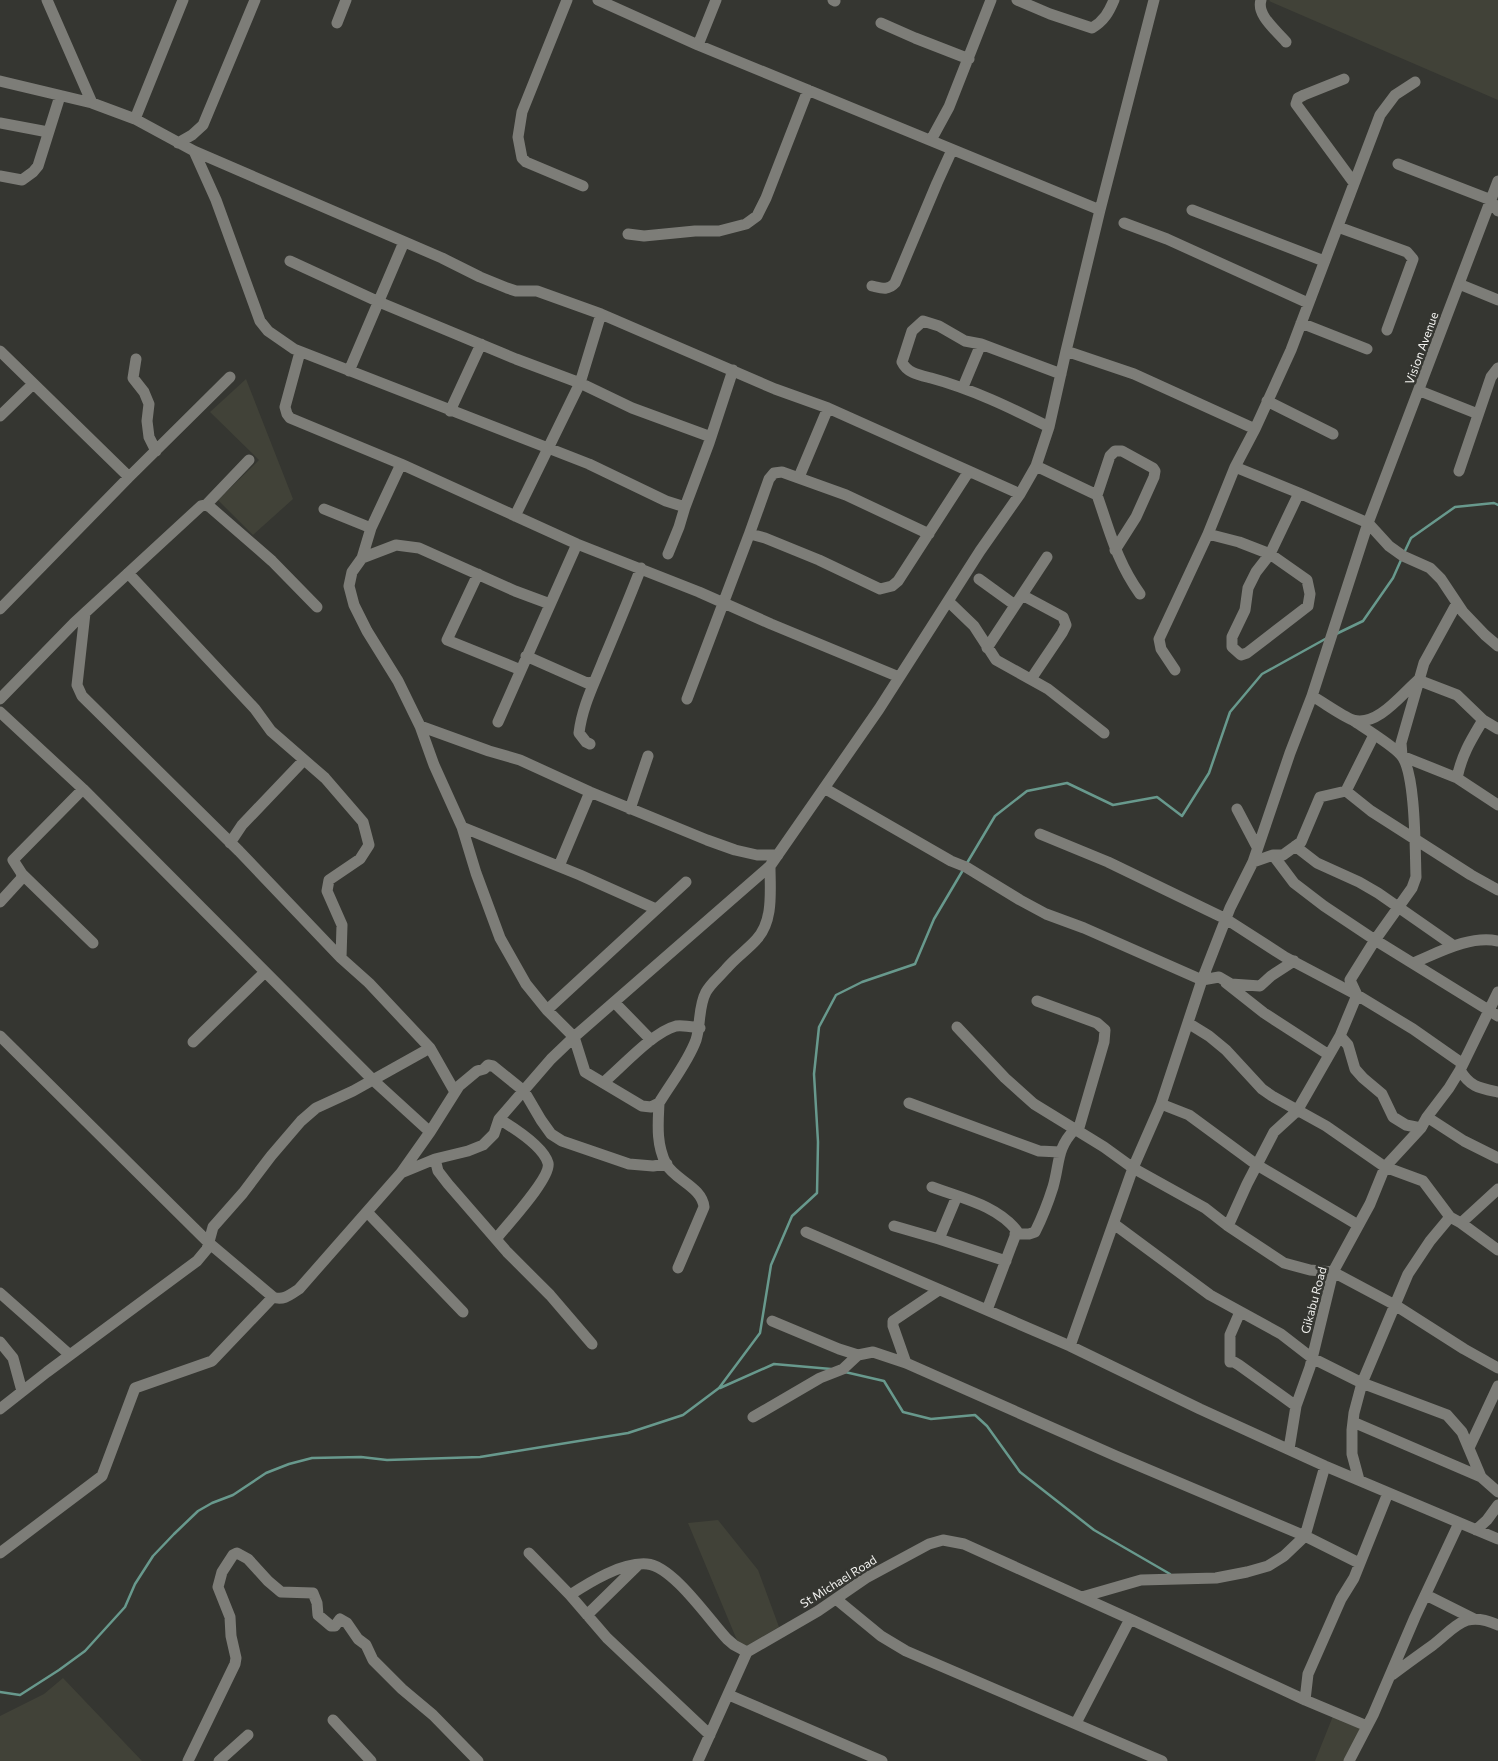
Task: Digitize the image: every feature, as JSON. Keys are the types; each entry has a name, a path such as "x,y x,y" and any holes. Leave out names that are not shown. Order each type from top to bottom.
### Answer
{"street":[{"path":"48,0 92,103"},
{"path":"135,119 183,0"},
{"path":"178,143 192,135 203,125 254,0"},
{"path":"337,23 346,0"},
{"path":"567,0 522,112 518,137 522,158 526,162 583,186"},
{"path":"598,0 625,5 698,45 1100,210"},
{"path":"698,45 716,0"},
{"path":"931,140 969,59 991,0"},
{"path":"1017,0 1050,14 1092,28 1100,24 1114,0"},
{"path":"401,1173 435,1159 468,1151 483,1145 494,1134 499,1119 551,1059 770,866 879,709 980,551 1020,494 1036,466 1049,427 1100,210 1154,0"},
{"path":"1261,0 1261,10 1267,21 1286,42"},
{"path":"881,22 915,38 969,59"},
{"path":"1344,78 1298,98 1296,104 1354,183"},
{"path":"0,81 92,103 135,119 194,151 507,288 516,291 537,291 601,314 774,389 828,408 1020,494"},
{"path":"1175,670 1161,649 1160,639 1164,626 1208,534 1235,468 1255,430 1291,350 1380,115 1395,95 1416,82"},
{"path":"628,234 644,236 695,231 720,231 746,224 758,216 808,90"},
{"path":"0,176 22,180 38,166 60,96"},
{"path":"0,123 48,132"},
{"path":"872,286 885,289 895,283 952,150"},
{"path":"194,151 216,200 260,321 277,339 300,352 588,464 666,501 685,507"},
{"path":"1398,164 1491,200 1498,211"},
{"name":"Vision Avenue","path":"1070,1346 1134,1168 1161,1104 1202,980 1226,919 1253,862 1294,740 1312,696 1368,523 1420,391 1498,181"},
{"path":"1192,210 1324,261"},
{"path":"1124,223 1167,239 1308,303"},
{"path":"1338,227 1408,252 1413,259 1387,330"},
{"path":"349,371 404,242"},
{"path":"290,261 379,302 580,383 632,408 711,437"},
{"path":"1459,284 1498,300"},
{"path":"515,516 580,383 601,314"},
{"path":"1049,427 964,387 915,374 904,366 902,362 912,331 923,321 940,326 965,341 981,344 1061,374"},
{"path":"1301,323 1367,349"},
{"path":"450,411 481,344"},
{"path":"964,387 981,344"},
{"path":"1066,351 1134,374 1255,430"},
{"path":"0,352 129,478"},
{"path":"300,352 285,407 290,418 400,464 577,544 641,568 899,677"},
{"path":"136,359 132,378 144,392 150,404 147,421 150,437 156,451"},
{"path":"1458,471 1491,377 1498,368"},
{"path":"668,554 711,437 733,370"},
{"path":"0,609 230,377"},
{"path":"0,416 33,384"},
{"path":"1420,391 1478,414"},
{"path":"1267,401 1333,434"},
{"path":"799,477 828,408"},
{"path":"1116,550 1136,517 1155,471 1122,451 1115,451 1110,456 1097,495 1116,550 1125,571 1140,594"},
{"path":"0,699 85,613 201,506 206,505 249,460"},
{"path":"400,464 370,528 362,558 352,572 349,586 354,605 366,631 398,681 420,726 434,765 462,827 476,873 500,938 526,984 546,1010 574,1037 585,1072 642,1106 651,1107 658,1103 695,1043 700,1028 700,1004 710,986 737,957 758,939 766,923 770,907 770,866"},
{"path":"1036,466 1097,495"},
{"path":"1235,468 1299,492 1368,523 1388,546 1403,556 1430,568 1441,579 1462,612 1498,646"},
{"path":"749,535 765,538 819,560 880,589 892,586 898,581 969,471"},
{"path":"687,699 764,492 774,473 782,472 799,477 846,495 929,534"},
{"path":"1208,534 1239,542 1270,554 1307,580 1310,594 1308,606 1247,653 1241,655 1232,647 1232,637 1245,610 1248,588 1256,572 1270,554 1299,492"},
{"path":"206,505 272,562 317,608"},
{"path":"324,509 370,528"},
{"path":"498,722 577,544"},
{"path":"362,558 396,545 419,548 515,592 550,604"},
{"path":"987,648 1047,558"},
{"path":"590,744 579,733 580,722 593,682 641,568"},
{"path":"128,573 255,709 272,731 325,778 363,822 369,845 360,859 329,880 327,891 342,926 341,958"},
{"path":"478,574 447,640 521,670"},
{"path":"979,579 1015,605"},
{"path":"1022,595 1063,617 1066,625 1031,679"},
{"path":"948,602 974,626 996,660 1048,689 1104,733"},
{"path":"1228,1226 1274,1132 1297,1110 1340,1036 1357,995 1350,980 1375,940 1402,910 1412,888 1416,877 1415,838 1411,789 1402,756 1401,743 1424,663 1457,603"},
{"path":"85,613 77,685 79,691 341,958 369,983 430,1048 454,1092"},
{"path":"526,656 587,683 593,682"},
{"path":"1352,720 1366,721 1375,718 1418,680"},
{"path":"1418,680 1457,695 1483,720 1498,729"},
{"path":"1312,696 1352,720 1402,756 1457,778 1498,805"},
{"path":"0,712 83,789 373,1080 430,1132"},
{"path":"1457,778 1466,748 1483,720"},
{"path":"420,726 520,760 682,831 735,850 756,855 778,855"},
{"path":"1346,791 1374,735"},
{"path":"630,808 648,756"},
{"path":"230,843 242,825 304,760"},
{"path":"824,788 1046,914 1084,928 1202,980 1219,977 1232,984 1260,986"},
{"path":"83,789 13,860 22,874 93,943"},
{"path":"1346,791 1371,811 1471,875 1498,890"},
{"path":"1253,862 1273,855 1282,855 1301,842 1320,797 1346,791"},
{"path":"560,866 590,792"},
{"path":"1238,809 1257,847"},
{"path":"462,827 560,866 656,909"},
{"path":"1040,834 1108,862 1226,919 1294,961 1357,995 1413,1029 1462,1067 1470,1083 1482,1089 1498,1092"},
{"path":"1295,846 1317,863 1359,882 1454,946"},
{"path":"1273,855 1294,883 1324,906 1493,1013"},
{"path":"0,902 22,879 22,874"},
{"path":"546,1010 686,882"},
{"path":"1412,963 1454,946 1477,940 1498,941"},
{"path":"1252,1004 1260,986 1294,961"},
{"path":"193,1042 265,972"},
{"path":"1219,977 1252,1004 1329,1056"},
{"path":"1385,1167 1421,1128 1449,1088 1493,1013 1498,992"},
{"path":"1016,1234 1035,1232 1044,1213 1053,1187 1060,1152 1067,1138 1077,1130 1104,1042 1105,1030 1097,1023 1037,1001"},
{"path":"615,1003 651,1040"},
{"path":"1188,1023 1209,1036 1226,1050 1262,1089 1326,1126 1385,1167 1423,1181 1450,1217 1498,1250"},
{"path":"603,1083 651,1040 677,1026 700,1028"},
{"path":"957,1027 1005,1078 1034,1104 1134,1168 1205,1208 1228,1226 1284,1263 1310,1270 1333,1272 1395,1306 1498,1368"},
{"path":"0,1036 209,1243 272,1297 278,1299 284,1298 299,1289 401,1173 430,1132 454,1092 466,1080 488,1065 494,1066 524,1091 551,1134 562,1141 629,1164 653,1166 666,1164"},
{"path":"1340,1036 1348,1045 1355,1069 1382,1094 1394,1117 1406,1125 1421,1128"},
{"path":"0,1409 22,1390 205,1254 213,1227 301,1121 316,1108 373,1080 430,1048"},
{"path":"658,1103 657,1134 666,1164 703,1201 704,1207 678,1268"},
{"path":"910,1103 992,1135 1040,1151 1060,1152"},
{"path":"1161,1104 1189,1115 1257,1165 1358,1225"},
{"path":"1427,1117 1464,1141 1498,1158"},
{"path":"496,1239 535,1191 548,1171 548,1164 544,1154 518,1131 499,1119"},
{"path":"435,1159 438,1171 443,1178 592,1344"},
{"name":"Gikabu Road","path":"1289,1449 1296,1406 1312,1358 1333,1272 1370,1204 1385,1167"},
{"path":"932,1187 990,1208 1013,1226 1016,1231 987,1310"},
{"path":"1461,1223 1498,1189"},
{"path":"939,1239 957,1196"},
{"path":"367,1212 463,1312"},
{"path":"1359,1480 1352,1454 1353,1422 1362,1383 1408,1274 1430,1241 1450,1217"},
{"path":"1114,1224 1210,1295 1281,1334 1312,1358 1362,1383 1447,1415 1462,1432 1481,1477"},
{"path":"894,1226 1006,1260"},
{"path":"806,1232 1070,1346 1200,1409 1325,1466 1498,1539"},
{"path":"906,1363 893,1321 939,1290"},
{"path":"0,1293 70,1355"},
{"path":"0,1553 102,1476 135,1388 212,1361 272,1297"},
{"path":"1240,1312 1230,1335 1230,1362 1239,1365 1296,1406"},
{"path":"772,1321 838,1349 858,1355 873,1352 906,1363 1116,1456 1305,1536 1359,1563"},
{"path":"0,1342 14,1358 22,1390"},
{"path":"753,1416 820,1378 843,1369 858,1355"},
{"path":"1469,1448 1498,1386"},
{"path":"1353,1422 1481,1477 1498,1492"},
{"path":"1082,1597 1141,1580 1216,1578 1268,1566 1284,1556 1305,1536 1325,1466"},
{"path":"1304,1700 1308,1674 1341,1599 1354,1578 1388,1493"},
{"path":"1476,1530 1487,1520 1498,1505"},
{"path":"1349,1761 1367,1726 1459,1523"},
{"name":"St Michael Road","path":"747,1652 818,1611 866,1578 928,1544 943,1540 964,1544 1057,1584 1304,1700 1367,1726"},
{"path":"188,1761 236,1658 231,1636 230,1617 218,1587 218,1580 233,1555 237,1553 248,1559 281,1592 313,1593 317,1603 318,1615 331,1626 335,1626 340,1620 347,1623 358,1639 366,1646 373,1660 402,1689 433,1715 478,1761"},
{"path":"529,1553 570,1595 607,1638 710,1735"},
{"path":"570,1595 593,1580 615,1570 648,1564 659,1568 685,1589 727,1640 747,1652 699,1760"},
{"path":"587,1615 638,1566"},
{"path":"1426,1595 1474,1619"},
{"path":"836,1599 881,1636 906,1651 1162,1761"},
{"path":"1076,1723 1130,1619"},
{"path":"1390,1676 1435,1643 1455,1625 1474,1619 1485,1619 1498,1625"},
{"path":"729,1694 882,1761"},
{"path":"333,1720 363,1758"},
{"path":"220,1761 248,1735"}],"shaded area":[{"path":"1498,0 1498,100 1269,1"},
{"path":"246,379 293,499 253,535 218,500 259,460 210,412"},
{"path":"718,1520 758,1570 779,1627 743,1648 739,1645 688,1523"},
{"path":"63,1678 142,1761 0,1761 0,1716 44,1694"},
{"path":"1333,1716 1360,1727 1351,1761 1315,1761"}],"waterway":[{"path":"1404,553 1411,538 1455,507 1494,503 1498,505"},
{"path":"1336,634 1363,621 1393,578 1401,560"},
{"path":"967,863 995,816 1027,791 1067,783 1113,805 1157,797 1182,816 1209,773 1230,712 1262,674 1327,638"},
{"path":"0,1692 20,1695 85,1651 125,1607 135,1584 153,1556 174,1534 198,1511 233,1495 266,1473 312,1458 361,1457 387,1460 480,1457 628,1433 683,1415 719,1388 760,1333 771,1265 792,1216 817,1193 818,1142 814,1074 819,1027 836,995 862,982 915,964 934,919 963,870"},
{"path":"720,1388 774,1364 831,1369"},
{"path":"845,1372 884,1381 903,1412 931,1419 975,1415 987,1426 1020,1472 1094,1530 1170,1574"}]}
